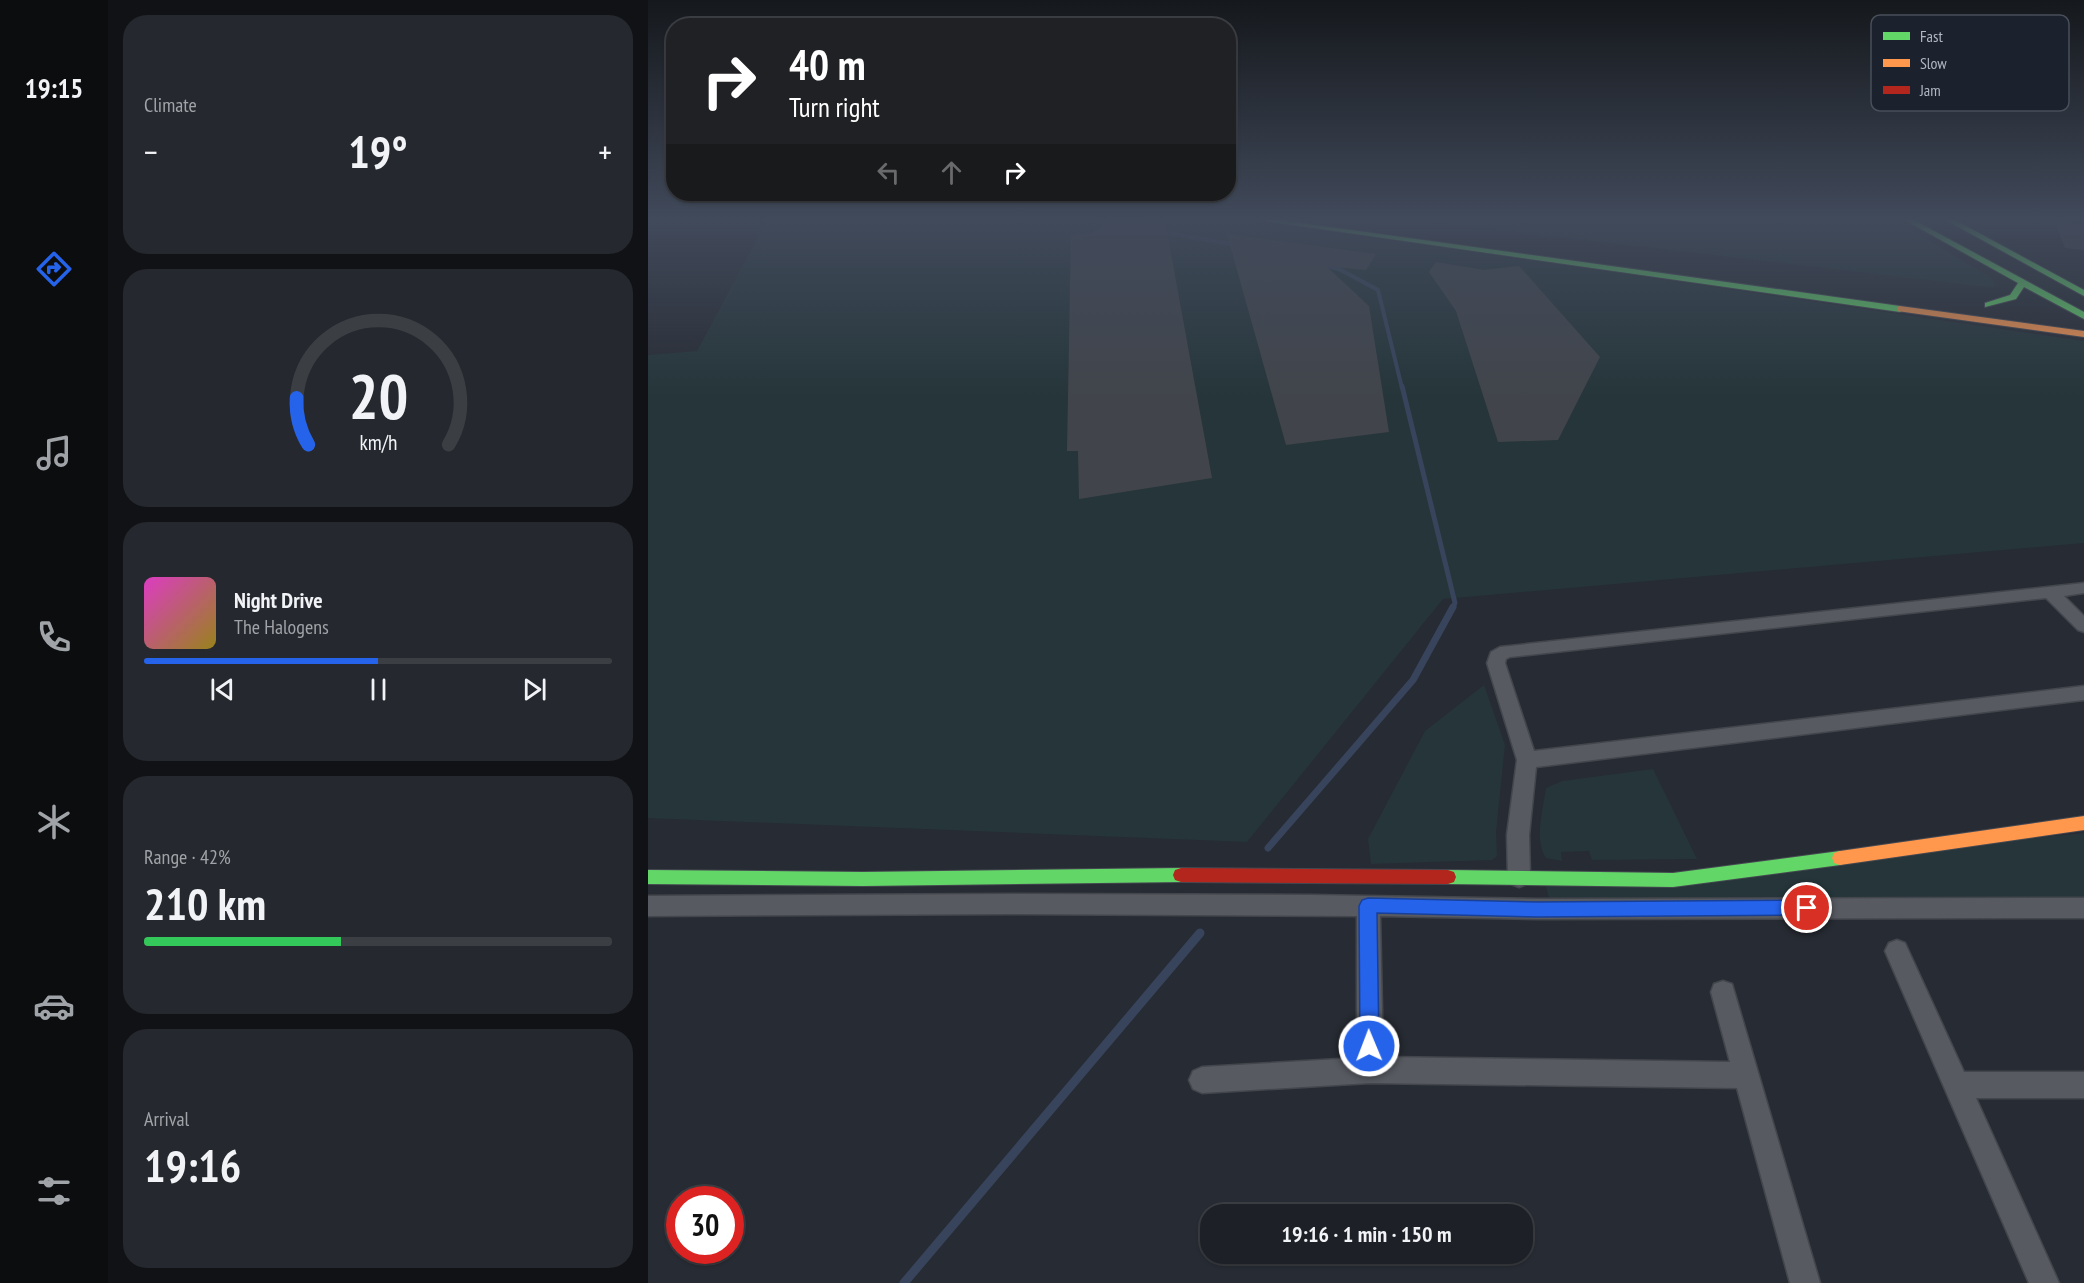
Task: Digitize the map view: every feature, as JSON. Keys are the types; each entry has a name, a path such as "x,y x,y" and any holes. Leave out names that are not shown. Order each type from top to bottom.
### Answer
{"main road":[{"path":"1686,279 2084,334"},
{"path":"2013,279 2084,317"},
{"path":"2058,279 2084,293"},
{"path":"2020,309 1982,304 2018,295 2022,284"},
{"path":"2052,314 2084,317"},
{"path":"648,877 863,879 1314,874 1701,878 2084,823"}],"street":[{"path":"1537,909 1526,877 1518,835 1527,760 1496,663 1497,656 1506,651 2084,588"},
{"path":"2050,592 2084,626"},
{"path":"1527,760 2084,693"},
{"path":"1312,905 1314,874"},
{"path":"648,906 1312,905 1537,909 2084,908"},
{"path":"1368,906 1370,1070"},
{"path":"1897,951 2044,1283"},
{"path":"1723,992 1805,1283"},
{"path":"1202,1080 1370,1070 1745,1075"},
{"path":"1956,1085 2084,1085"}],"shaded area":[{"path":"736,279 1657,279 2084,341 2084,543 1443,599 1247,842 648,818 648,355 697,351"},
{"path":"1918,279 1992,279 1995,284 1993,287"},
{"path":"1484,685 1505,745 1496,832 1497,856 1492,860 1371,864 1368,839 1425,731"},
{"path":"1653,769 1697,859 1592,860 1589,851 1561,852 1562,861 1546,858 1542,851 1540,833 1546,788 1562,781"},
{"path":"2084,833 2084,899 1647,898 1550,902 1546,886"}],"building":[{"path":"1070,279 1176,279 1212,478 1079,499 1078,451 1067,451"},
{"path":"1240,279 1340,279 1369,306 1389,432 1286,445"},
{"path":"1434,279 1530,279 1600,357 1558,440 1498,442 1456,311"}],"waterway":[{"path":"1357,279 1378,290 1402,388"},
{"path":"1402,386 1455,603 1453,607"},
{"path":"1268,848 1413,680 1453,607"},
{"path":"904,1283 1200,933"}],"traffic: fast":[{"path":"1683,279 1900,309"},
{"path":"2016,279 2084,316"},
{"path":"2058,279 2084,293"},
{"path":"1988,305 2013,297 2022,284"},
{"path":"1448,877 1673,880 1840,858"},
{"path":"648,877 863,879 1181,875"}],"traffic: slow":[{"path":"1900,309 2084,334"},
{"path":"1840,858 2084,823"}],"traffic: jam":[{"path":"1181,875 1448,877"}],"route":[{"path":"1369,1046 1368,906 1537,909 1807,908"}]}
